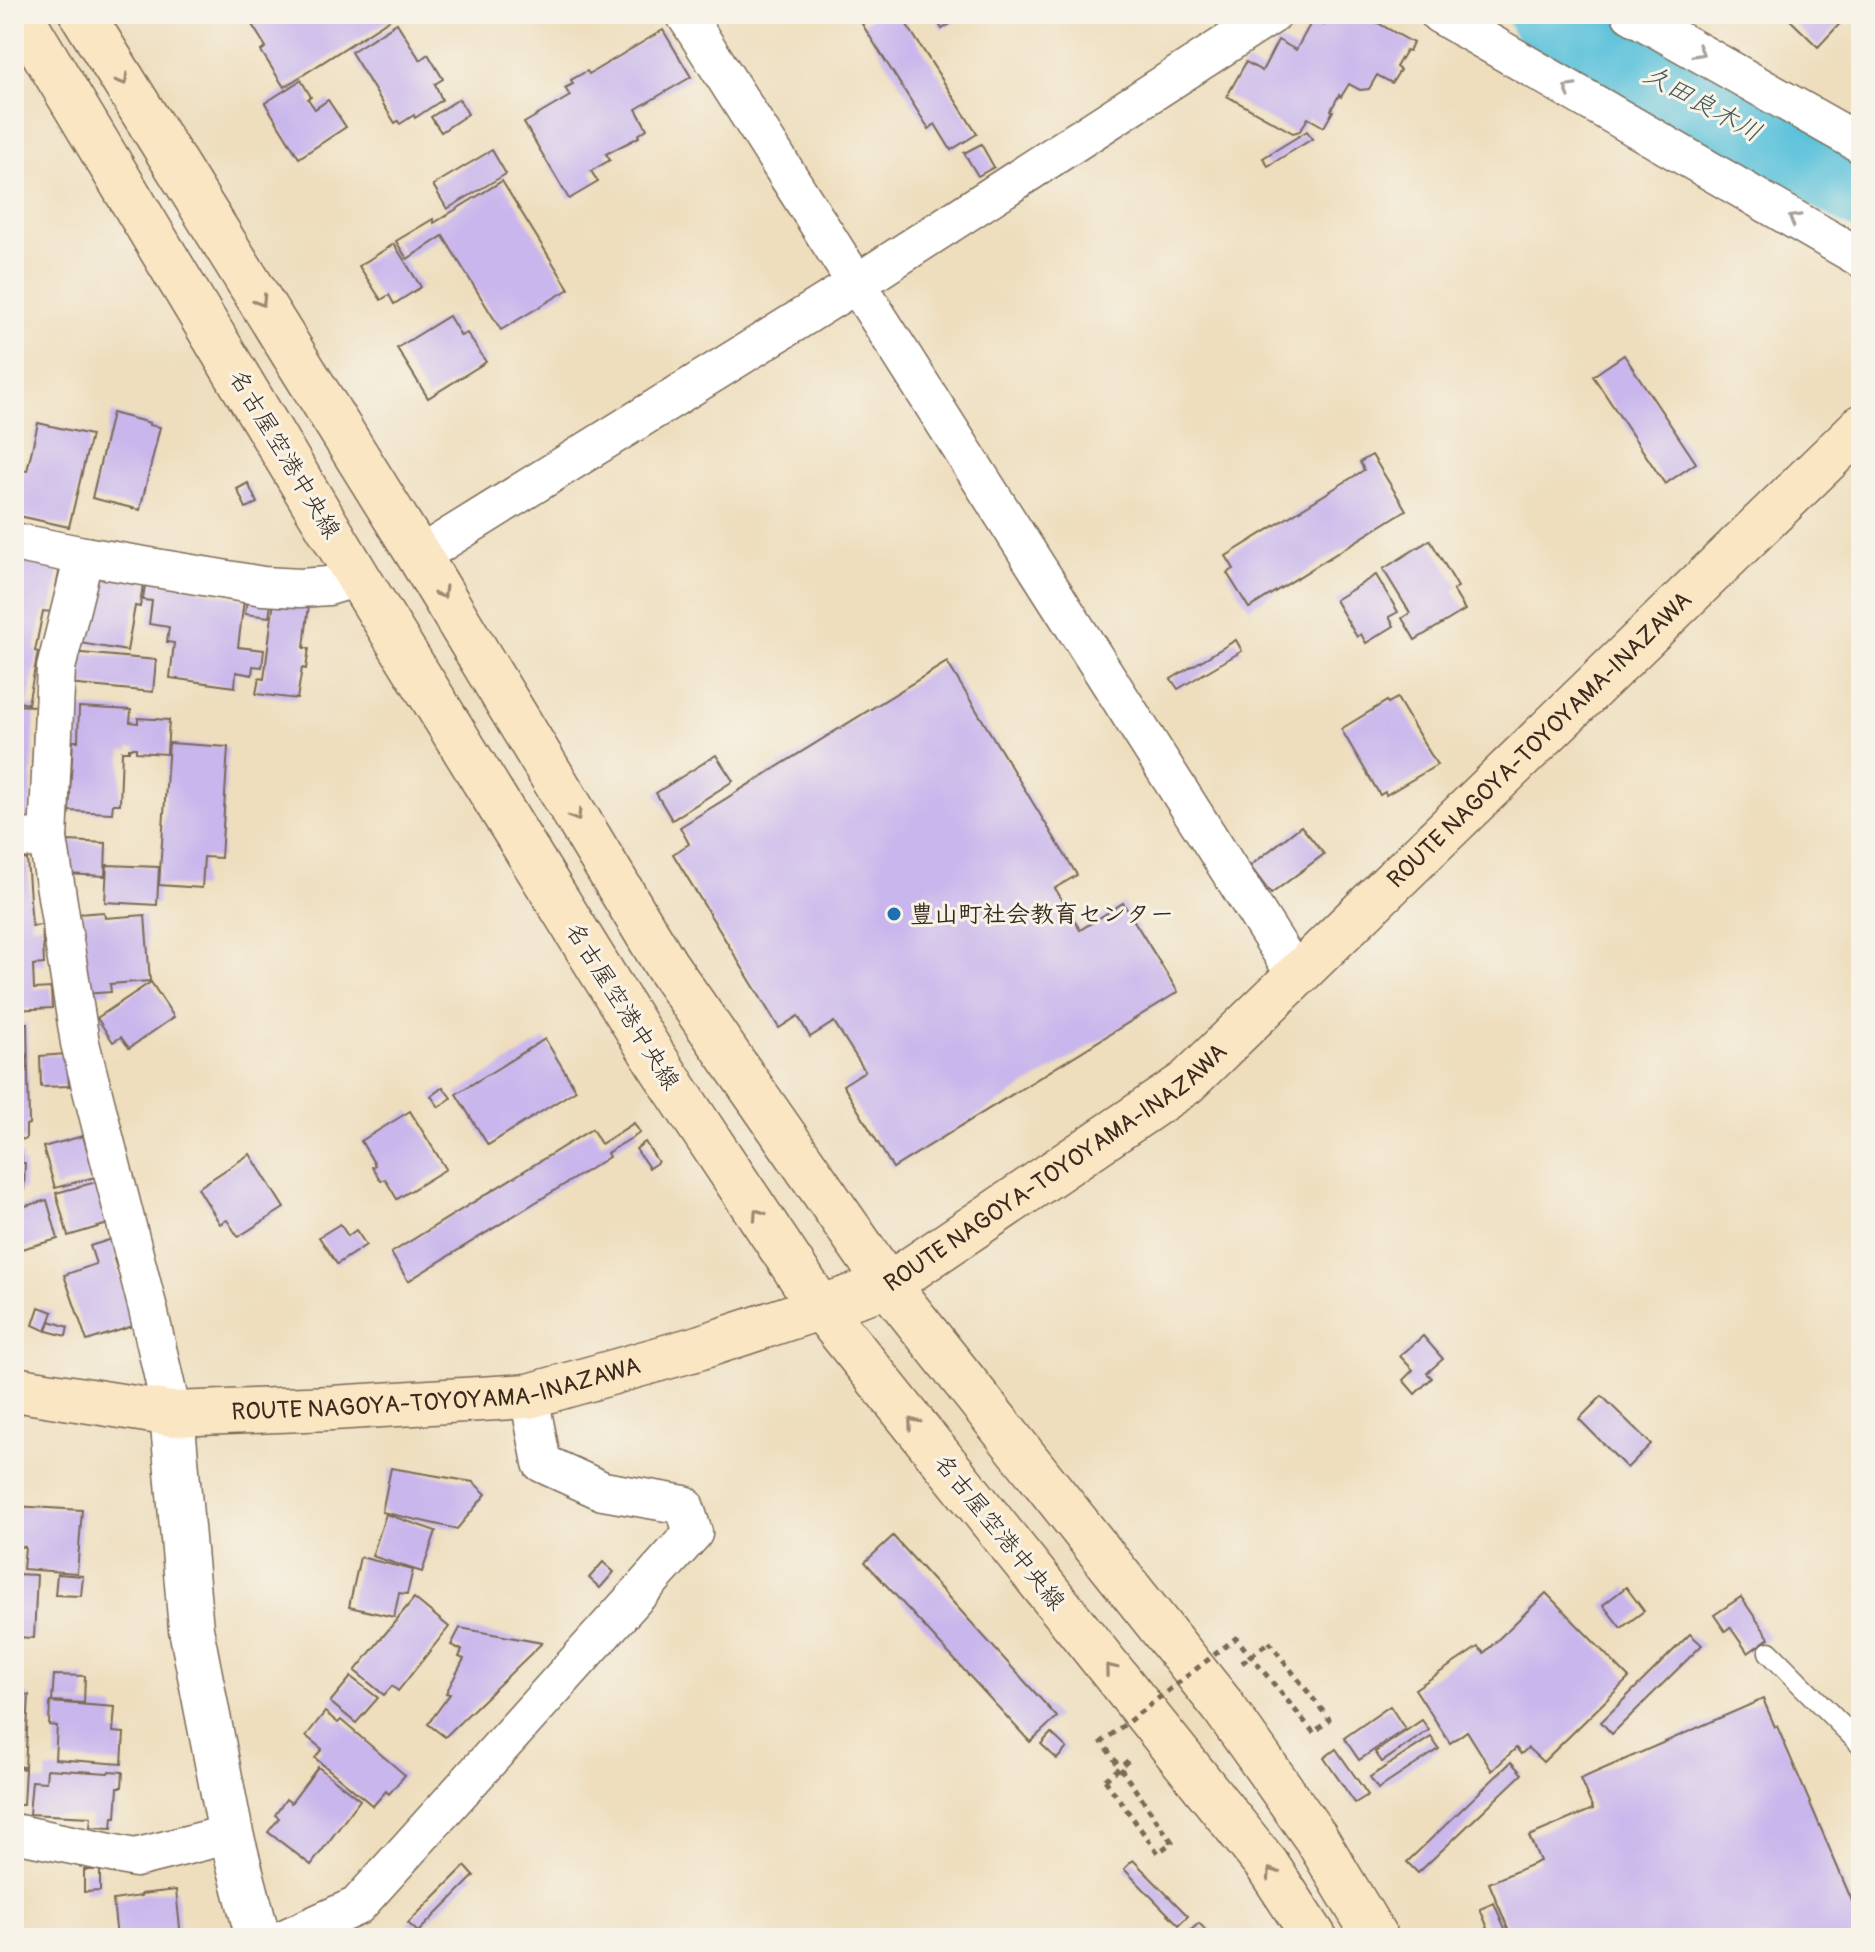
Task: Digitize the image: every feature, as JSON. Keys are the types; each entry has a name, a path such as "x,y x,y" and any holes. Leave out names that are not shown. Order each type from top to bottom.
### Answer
{"main road":[{"path":"82,14 419,556 666,965 888,1285 1222,1705 1316,1838 1376,1938"},
{"name":"名古屋空港中央線","path":"22,18 358,577 656,1060 821,1308 1267,1865 1315,1938"},
{"name":"ROUTE NAGOYA-TOYOYAMA-INAZAWA","path":"14,1389 172,1414 529,1396 698,1348 888,1285 1186,1083 1861,427"}],"street":[{"path":"685,14 1296,975"},
{"path":"419,556 856,284 1273,14"},
{"path":"1439,14 1861,258"},
{"path":"1631,14 1861,144"},
{"path":"14,542 263,586 328,586 358,577"},
{"path":"84,556 56,668 31,839 172,1414 191,1629 231,1834 258,1938"},
{"path":"286,1938 357,1906 693,1533 684,1505 603,1491 542,1463 529,1396"},
{"path":"14,1833 135,1858 231,1834"}],"lane":[{"path":"1769,1652 1861,1745"}],"path":[{"path":"1133,1757 1105,1780 1158,1853 1172,1842 1102,1742 1236,1638 1314,1733 1329,1719 1269,1642 1232,1671"}],"building":[{"path":"266,14 398,14 284,87 261,51 266,47 251,23"},
{"path":"875,14 900,14 977,134 951,150 935,124 929,129 862,24"},
{"path":"941,14 966,14 942,29 935,17"},
{"path":"1331,14 1346,14 1358,21 1362,14 1413,43 1396,67 1400,70 1392,83 1377,75 1369,89 1360,90 1349,84 1341,97 1339,95 1324,127 1308,118 1300,131 1293,133 1227,96 1246,62 1262,71 1278,40 1296,50 1313,19 1324,25"},
{"path":"1784,14 1849,14 1818,47"},
{"path":"397,23 420,60 428,54 443,79 435,84 442,100 400,124 398,121 395,123 351,52"},
{"path":"663,30 691,77 636,109 647,129 639,137 606,154 610,160 591,171 598,182 569,199 524,123 570,96 565,88 573,84 571,80 587,71 589,74"},
{"path":"301,80 315,109 328,100 346,127 299,158 265,103"},
{"path":"459,99 468,114 441,132 431,117"},
{"path":"1307,131 1312,139 1268,166 1263,158"},
{"path":"14,135 20,136 16,182 14,181"},
{"path":"981,144 994,167 978,176 964,153"},
{"path":"492,150 506,174 447,209 433,185"},
{"path":"502,181 569,289 501,330 443,236 407,259 396,241 433,219 434,223"},
{"path":"394,244 421,287 394,304 389,295 381,300 359,266"},
{"path":"449,316 461,336 467,333 486,362 428,398 397,348"},
{"path":"1624,355 1696,463 1665,484 1593,376"},
{"path":"112,413 160,427 140,510 92,498"},
{"path":"38,423 91,435 69,527 19,516 14,530 20,487 24,470 27,471"},
{"path":"1372,455 1406,510 1249,608 1227,573 1234,569 1226,556 1364,470 1360,462"},
{"path":"248,483 257,503 246,508 237,489"},
{"path":"1430,540 1458,587 1453,590 1465,610 1415,640 1402,618 1410,613 1383,569"},
{"path":"14,558 60,568 51,612 43,611 28,704 14,701"},
{"path":"93,567 144,576 140,607 135,606 127,651 80,643"},
{"path":"1376,575 1398,612 1389,617 1394,626 1366,643 1361,634 1357,637 1335,600"},
{"path":"146,577 244,600 238,647 264,650 262,667 253,666 252,675 236,672 235,687 170,678 174,643 167,642 169,627 149,624 152,601 143,600"},
{"path":"248,594 272,598 269,617 245,614"},
{"path":"274,600 309,604 304,648 309,648 297,699 256,694 259,678 264,679"},
{"path":"1236,640 1242,651 1178,689 1171,679"},
{"path":"71,652 156,660 153,692 68,684"},
{"path":"947,662 1077,875 1055,888 1080,930 1123,903 1178,992 893,1168 843,1085 865,1071 834,1022 810,1037 798,1016 779,1028 673,854 689,844 680,827"},
{"path":"1397,698 1437,765 1386,795 1385,792 1380,795 1341,729"},
{"path":"14,705 35,706 30,825 14,825"},
{"path":"79,707 131,710 130,722 138,723 138,718 169,720 167,754 136,752 136,748 122,751 120,804 113,804 112,813 69,811 73,741 78,741"},
{"path":"169,743 228,747 221,858 204,857 202,888 159,885"},
{"path":"716,755 733,781 672,820 656,793"},
{"path":"1301,826 1324,854 1271,894 1250,866"},
{"path":"68,841 106,843 105,876 66,874"},
{"path":"27,859 32,926 42,925 44,964 33,965 34,989 51,988 52,1008 14,1010 14,860"},
{"path":"107,865 159,867 157,905 105,902"},
{"path":"104,912 105,918 145,915 150,981 110,984 111,992 83,994 77,914"},
{"path":"151,982 174,1017 129,1048 121,1037 113,1042 97,1018"},
{"path":"14,1023 27,1023 29,1124 26,1125 26,1139 14,1140"},
{"path":"545,1039 576,1090 488,1145 456,1094"},
{"path":"67,1054 69,1086 41,1087 40,1056"},
{"path":"443,1087 451,1098 439,1107 431,1096"},
{"path":"410,1111 446,1169 397,1199 385,1179 381,1181 372,1167 375,1165 361,1141"},
{"path":"634,1123 640,1133 607,1153 609,1157 408,1281 391,1253 592,1129 601,1144"},
{"path":"83,1136 95,1177 55,1188 43,1147"},
{"path":"645,1142 658,1162 649,1168 636,1149"},
{"path":"14,1152 17,1156 22,1155 22,1163 25,1163 24,1190 14,1190"},
{"path":"250,1154 284,1208 238,1237 227,1220 220,1224 198,1188"},
{"path":"96,1182 108,1224 68,1236 56,1193"},
{"path":"47,1200 58,1239 21,1249 14,1223 14,1209"},
{"path":"340,1224 348,1236 356,1230 366,1245 337,1264 319,1237"},
{"path":"112,1239 117,1257 114,1259 136,1325 87,1341 64,1275 96,1264 90,1246"},
{"path":"39,1307 53,1312 46,1331 33,1325"},
{"path":"50,1321 68,1327 66,1336 47,1331"},
{"path":"1423,1336 1443,1359 1427,1373 1432,1378 1415,1394 1403,1380 1413,1370 1400,1356"},
{"path":"1602,1396 1651,1444 1627,1468 1579,1419"},
{"path":"391,1468 473,1482 486,1494 457,1529 382,1512"},
{"path":"14,1506 82,1510 77,1573 23,1569 25,1547 16,1546"},
{"path":"386,1514 436,1531 422,1572 372,1556"},
{"path":"893,1536 1057,1717 1030,1742 865,1562"},
{"path":"360,1557 413,1570 407,1594 399,1593 394,1617 349,1607"},
{"path":"603,1562 614,1572 600,1588 589,1578"},
{"path":"14,1574 37,1575 34,1638 14,1637"},
{"path":"57,1574 83,1576 81,1596 55,1595"},
{"path":"1626,1587 1644,1611 1621,1628 1603,1605"},
{"path":"1546,1593 1629,1678 1543,1762 1528,1748 1521,1754 1516,1748 1492,1771 1467,1731 1450,1743 1415,1689 1478,1647 1484,1653"},
{"path":"1741,1597 1769,1638 1748,1653 1730,1627 1725,1631 1714,1615"},
{"path":"414,1598 449,1627 398,1691 392,1686 384,1695 355,1671"},
{"path":"460,1628 542,1643 445,1737 428,1724 450,1694 446,1693 464,1659 459,1657 462,1650 451,1645"},
{"path":"1690,1634 1702,1645 1612,1734 1601,1722"},
{"path":"54,1675 85,1676 84,1703 52,1701"},
{"path":"351,1677 378,1698 356,1723 330,1702"},
{"path":"14,1694 29,1695 25,1767 14,1766"},
{"path":"1763,1699 1861,1922 1861,1938 1512,1938 1489,1883 1540,1861 1529,1836 1593,1809 1580,1779"},
{"path":"50,1702 115,1707 113,1732 124,1733 122,1764 55,1759 57,1726 49,1725"},
{"path":"1390,1706 1405,1729 1359,1760 1344,1738"},
{"path":"325,1712 338,1723 341,1720 405,1775 389,1794 386,1791 373,1806 315,1758 322,1749 306,1736"},
{"path":"1422,1720 1429,1730 1382,1762 1375,1752"},
{"path":"1051,1733 1067,1748 1057,1759 1041,1744"},
{"path":"1431,1737 1439,1749 1378,1789 1370,1777"},
{"path":"1336,1749 1368,1795 1355,1803 1324,1758"},
{"path":"1511,1762 1522,1774 1418,1873 1407,1862"},
{"path":"318,1767 360,1800 311,1865 268,1832 279,1818 275,1815 286,1799 291,1803"},
{"path":"14,1768 25,1769 23,1805 14,1805"},
{"path":"47,1769 123,1772 112,1828 90,1827 91,1817 29,1814 32,1781 46,1782"},
{"path":"1133,1860 1188,1916 1179,1925 1124,1869"},
{"path":"465,1866 474,1876 418,1932 408,1923"},
{"path":"84,1870 100,1870 100,1891 84,1892"},
{"path":"176,1890 181,1938 117,1938 113,1900"},
{"path":"1494,1903 1509,1938 1492,1938 1480,1909"},
{"path":"1199,1923 1213,1938 1197,1938 1190,1931"}],"waterway":[{"name":"久田良木川","path":"1545,14 1861,192"}],"place":[{"name":"豊山町社会教育センター","path":"894,914"}]}
